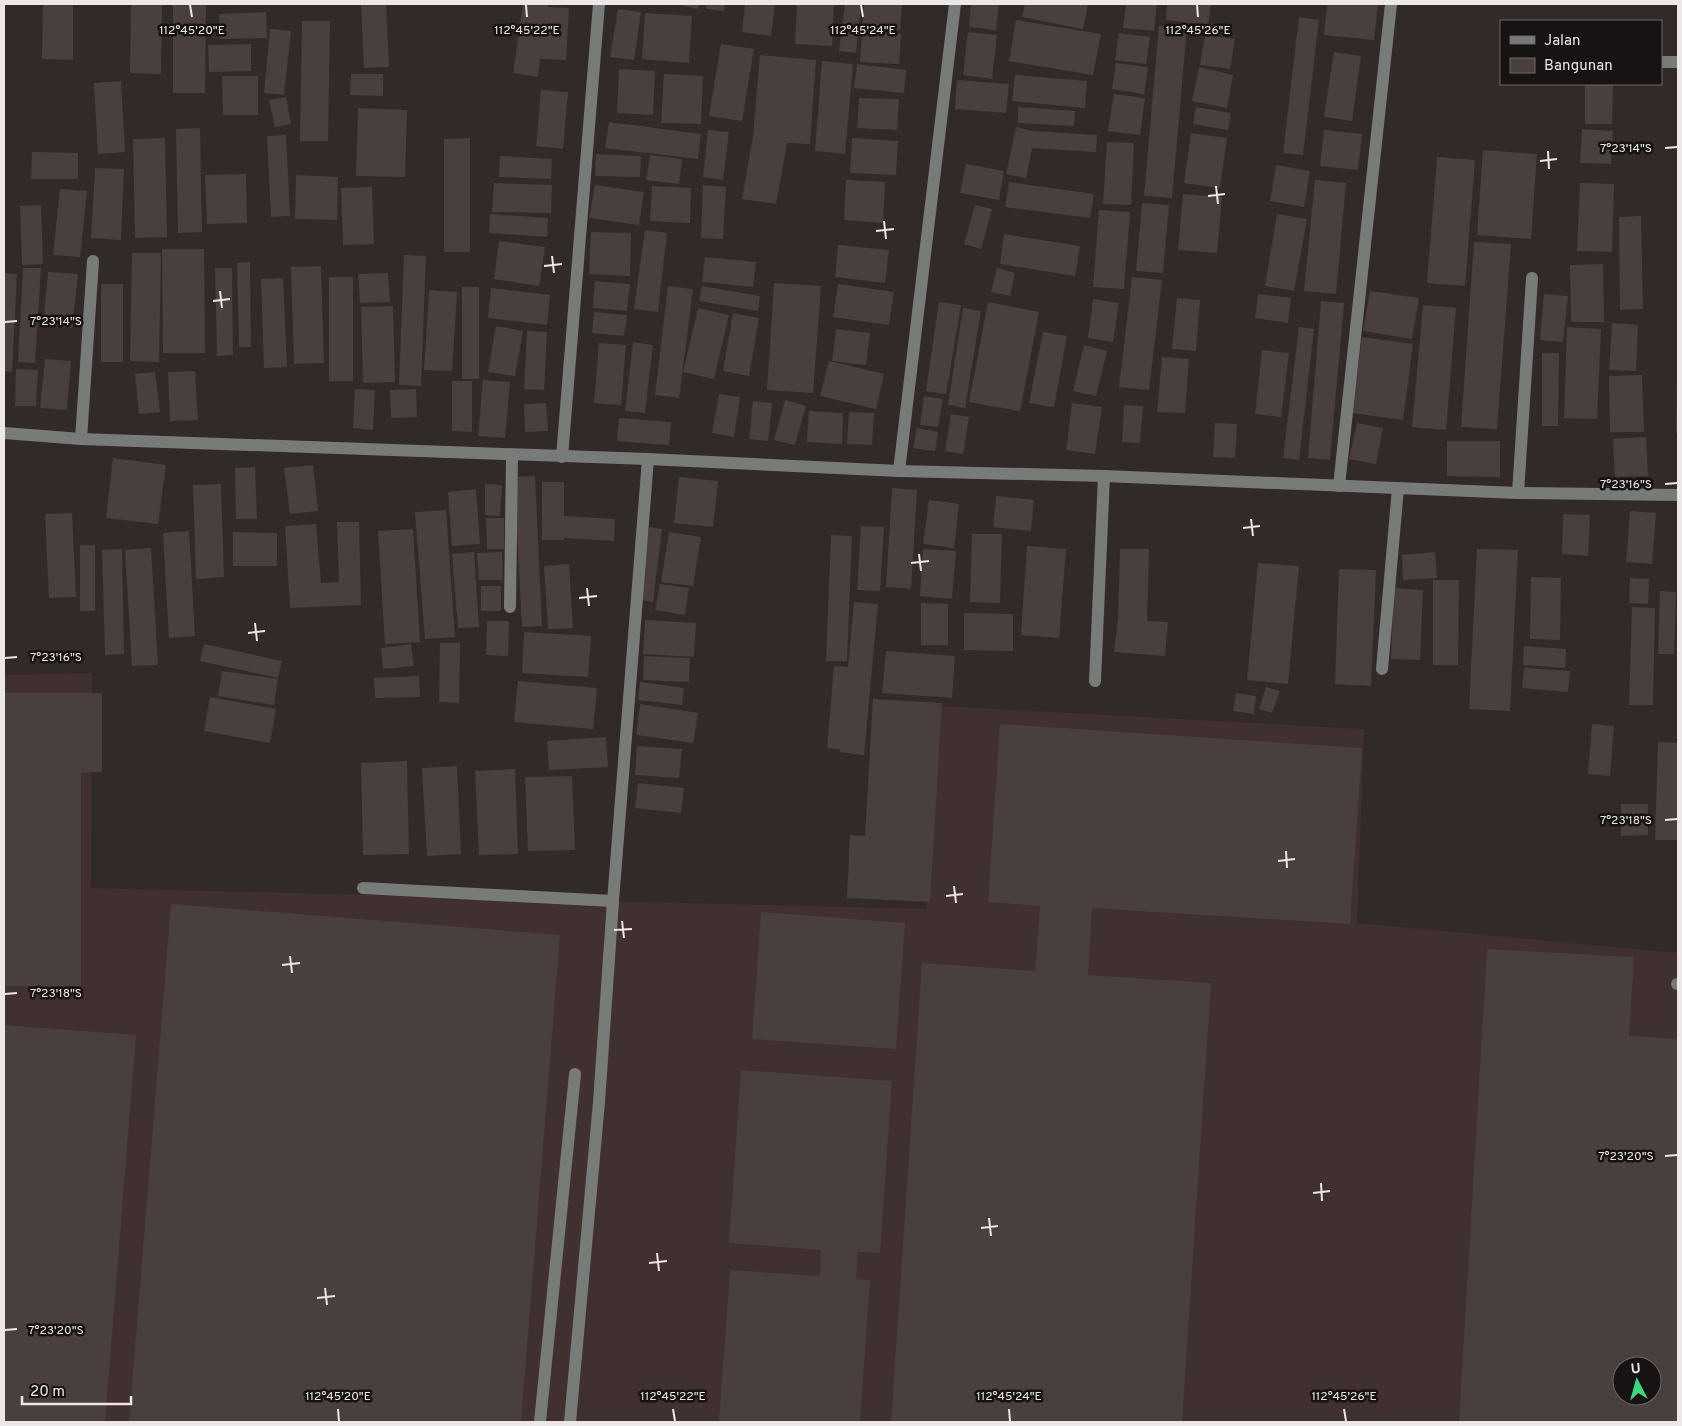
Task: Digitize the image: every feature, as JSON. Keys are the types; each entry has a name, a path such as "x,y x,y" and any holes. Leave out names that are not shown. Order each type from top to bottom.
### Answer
{"street":[{"path":"562,457 599,4"},
{"path":"899,471 955,4"},
{"path":"1340,486 1391,4"},
{"path":"1662,62 1678,62"},
{"path":"81,439 93,261"},
{"path":"1518,493 1532,278"},
{"path":"4,433 81,439 648,459 899,471 1104,476 1518,493 1678,495"},
{"path":"510,607 512,455"},
{"path":"570,1422 599,1102 648,459"},
{"path":"1096,681 1104,476"},
{"path":"1382,669 1398,488"},
{"path":"363,888 613,901"},
{"path":"540,1422 575,1074"}],"shaded area":[{"path":"92,673 91,888 927,909 941,706 1364,729 1357,923 1678,953 1678,1422 4,1422 4,675"}],"building":[{"path":"43,4 73,4 73,60 42,59"},
{"path":"131,4 162,4 161,74 130,73"},
{"path":"173,4 206,4 205,93 173,93"},
{"path":"361,4 386,4 389,67 364,68"},
{"path":"523,4 548,4 548,7 569,8 566,60 540,59 538,77 513,73"},
{"path":"675,4 699,4 698,9"},
{"path":"706,4 725,4 724,11 706,9"},
{"path":"745,4 775,4 771,36 742,32"},
{"path":"797,4 834,4 832,46 795,44"},
{"path":"845,4 861,4 856,53 839,51"},
{"path":"864,4 902,4 900,30 862,26"},
{"path":"971,4 999,4 996,30 969,27"},
{"path":"1025,4 1088,4 1083,29 1022,17"},
{"path":"1126,4 1157,4 1154,31 1123,28"},
{"path":"1167,4 1211,4 1208,25 1166,20"},
{"path":"1327,4 1378,4 1374,40 1324,35"},
{"path":"618,9 641,12 634,60 610,57"},
{"path":"266,12 267,38 220,39 219,14"},
{"path":"645,13 692,16 689,63 642,59"},
{"path":"1299,17 1319,20 1303,155 1283,153"},
{"path":"1016,20 1101,34 1093,75 1009,61"},
{"path":"302,21 330,21 328,141 300,141"},
{"path":"1159,26 1187,28 1172,198 1144,196"},
{"path":"270,29 291,31 284,95 264,93"},
{"path":"862,31 901,34 899,64 860,62"},
{"path":"968,32 997,35 992,79 963,75"},
{"path":"1119,33 1150,37 1146,64 1115,60"},
{"path":"1205,35 1235,39 1230,69 1200,65"},
{"path":"251,44 251,71 209,72 208,45"},
{"path":"721,44 754,49 742,121 709,116"},
{"path":"1334,52 1361,56 1352,121 1324,117"},
{"path":"760,55 816,60 810,144 787,143 776,204 742,199 753,136"},
{"path":"822,61 853,64 845,154 815,151"},
{"path":"1116,63 1148,67 1144,94 1112,89"},
{"path":"857,64 906,70 904,93 854,88"},
{"path":"1199,67 1233,75 1227,108 1192,101"},
{"path":"619,69 655,71 653,115 617,113"},
{"path":"351,74 383,74 383,96 350,95"},
{"path":"664,74 703,76 701,124 661,123"},
{"path":"1015,75 1087,81 1085,108 1012,101"},
{"path":"222,76 258,76 258,115 223,115"},
{"path":"957,80 1009,84 1006,113 955,109"},
{"path":"121,81 125,152 98,154 94,83"},
{"path":"1585,85 1613,85 1612,124 1585,124"},
{"path":"541,90 568,92 563,149 536,146"},
{"path":"1114,94 1145,98 1140,135 1108,131"},
{"path":"286,97 291,124 275,127 269,100"},
{"path":"859,98 899,99 897,130 857,128"},
{"path":"1018,107 1075,111 1074,126 1018,123"},
{"path":"1196,107 1231,113 1228,130 1193,124"},
{"path":"358,108 407,110 405,177 356,176"},
{"path":"609,122 701,134 698,159 605,148"},
{"path":"1016,127 1033,131 1097,135 1096,152 1032,148 1026,178 1006,174"},
{"path":"200,128 202,232 178,233 176,129"},
{"path":"1582,129 1613,131 1611,164 1580,163"},
{"path":"708,130 729,132 723,180 703,177"},
{"path":"1324,130 1362,134 1358,170 1320,166"},
{"path":"1191,133 1227,138 1220,188 1184,183"},
{"path":"286,135 290,216 271,217 267,136"},
{"path":"165,138 167,237 135,238 133,139"},
{"path":"470,138 470,252 444,252 444,139"},
{"path":"852,138 898,141 896,175 850,173"},
{"path":"1107,142 1134,143 1131,205 1103,204"},
{"path":"1483,150 1537,154 1531,239 1477,235"},
{"path":"32,152 78,153 78,179 31,179"},
{"path":"596,154 641,156 640,177 595,176"},
{"path":"650,155 682,159 679,184 646,180"},
{"path":"500,156 552,159 551,179 499,177"},
{"path":"1437,157 1475,160 1465,286 1427,283"},
{"path":"966,164 1004,171 999,200 960,193"},
{"path":"1276,165 1310,171 1304,207 1270,201"},
{"path":"95,168 124,169 121,240 91,238"},
{"path":"246,174 247,223 207,224 205,175"},
{"path":"296,175 338,177 337,220 295,219"},
{"path":"846,180 885,182 883,223 844,220"},
{"path":"1315,180 1346,183 1336,294 1304,291"},
{"path":"1009,182 1094,194 1090,218 1005,207"},
{"path":"494,183 552,185 551,213 492,212"},
{"path":"1580,183 1614,184 1612,252 1577,251"},
{"path":"595,185 644,192 639,225 589,218"},
{"path":"703,185 726,187 723,239 701,238"},
{"path":"652,186 691,188 690,223 650,221"},
{"path":"372,187 374,244 343,245 341,188"},
{"path":"60,189 87,191 80,257 53,255"},
{"path":"1183,194 1222,197 1217,253 1178,250"},
{"path":"1142,203 1169,205 1163,273 1136,271"},
{"path":"41,205 43,264 22,265 20,206"},
{"path":"975,205 992,209 981,249 964,244"},
{"path":"1099,210 1130,212 1124,289 1093,287"},
{"path":"490,214 548,218 547,237 489,233"},
{"path":"1277,214 1307,219 1294,291 1265,286"},
{"path":"1641,216 1643,309 1620,310 1619,217"},
{"path":"645,230 667,233 658,312 634,309"},
{"path":"591,232 631,233 630,276 589,274"},
{"path":"1004,234 1080,246 1075,276 1000,264"},
{"path":"499,241 545,247 539,286 494,279"},
{"path":"1474,242 1511,244 1497,429 1461,427"},
{"path":"838,245 889,250 885,283 835,277"},
{"path":"162,249 204,249 205,353 163,353"},
{"path":"132,253 161,253 159,362 130,361"},
{"path":"404,255 426,256 421,386 399,385"},
{"path":"705,257 756,262 753,287 702,282"},
{"path":"250,262 251,347 239,347 237,263"},
{"path":"1603,264 1604,322 1571,322 1570,265"},
{"path":"321,266 324,363 294,364 291,267"},
{"path":"23,268 41,268 35,363 18,362"},
{"path":"215,268 232,268 233,355 217,356"},
{"path":"997,268 1015,273 1010,296 991,292"},
{"path":"48,272 78,274 72,328 43,325"},
{"path":"4,273 17,274 12,372 4,371"},
{"path":"388,273 390,302 360,303 358,274"},
{"path":"329,277 353,277 353,381 329,381"},
{"path":"1132,277 1162,280 1149,390 1119,387"},
{"path":"283,278 287,367 264,368 261,279"},
{"path":"595,281 630,284 627,311 593,308"},
{"path":"774,283 821,286 813,393 767,390"},
{"path":"101,284 123,284 123,362 101,362"},
{"path":"838,284 894,292 889,325 833,317"},
{"path":"668,286 693,289 679,398 655,395"},
{"path":"702,286 760,296 758,311 699,301"},
{"path":"462,287 479,287 479,379 462,379"},
{"path":"491,288 550,295 547,325 488,318"},
{"path":"429,290 457,292 452,371 424,370"},
{"path":"1370,291 1419,298 1412,339 1363,331"},
{"path":"1258,294 1291,298 1288,323 1255,318"},
{"path":"1544,294 1568,296 1563,342 1540,340"},
{"path":"1177,298 1200,300 1196,351 1172,349"},
{"path":"1093,299 1119,303 1113,342 1088,338"},
{"path":"1321,301 1344,303 1330,460 1308,458"},
{"path":"939,302 961,305 946,394 926,391"},
{"path":"988,302 1039,312 1020,411 969,402"},
{"path":"1423,305 1456,308 1446,430 1412,427"},
{"path":"393,306 395,382 363,383 361,307"},
{"path":"698,308 729,315 714,379 683,372"},
{"path":"963,308 981,311 965,408 948,405"},
{"path":"594,312 627,315 624,336 592,333"},
{"path":"733,313 759,318 749,376 723,371"},
{"path":"1612,323 1638,325 1636,371 1609,370"},
{"path":"496,326 523,331 515,376 488,372"},
{"path":"1299,327 1314,329 1299,460 1283,458"},
{"path":"1567,327 1601,329 1597,419 1564,418"},
{"path":"836,329 870,333 866,365 832,361"},
{"path":"527,331 547,332 544,390 524,389"},
{"path":"1043,332 1067,336 1054,407 1029,403"},
{"path":"1362,337 1413,344 1403,420 1352,413"},
{"path":"633,342 653,345 645,413 625,411"},
{"path":"599,343 626,345 621,405 594,403"},
{"path":"1084,345 1107,351 1096,396 1073,391"},
{"path":"1262,350 1289,353 1281,417 1255,414"},
{"path":"1542,353 1559,353 1558,426 1542,426"},
{"path":"1162,357 1189,359 1185,413 1157,412"},
{"path":"45,359 71,361 67,410 40,408"},
{"path":"829,361 884,374 876,409 820,396"},
{"path":"16,369 38,370 36,406 15,406"},
{"path":"195,371 198,420 170,421 168,372"},
{"path":"155,372 160,412 139,414 135,374"},
{"path":"1677,372 1678,433 1676,433"},
{"path":"1642,375 1644,432 1610,432 1609,376"},
{"path":"483,380 510,382 505,438 478,436"},
{"path":"452,381 472,381 472,432 452,431"},
{"path":"355,389 375,390 373,430 353,428"},
{"path":"416,389 417,417 391,418 390,390"},
{"path":"719,394 740,397 734,437 712,433"},
{"path":"924,396 943,399 938,427 920,425"},
{"path":"785,400 806,406 795,445 774,440"},
{"path":"753,401 772,403 768,441 749,439"},
{"path":"546,403 548,431 525,432 524,404"},
{"path":"1072,403 1102,407 1095,454 1066,450"},
{"path":"1124,405 1143,406 1140,443 1122,442"},
{"path":"809,411 843,413 842,444 807,442"},
{"path":"849,412 874,413 872,445 847,444"},
{"path":"951,414 969,417 963,454 945,451"},
{"path":"619,418 671,422 669,445 617,441"},
{"path":"1215,423 1237,424 1235,458 1213,457"},
{"path":"1357,423 1383,428 1376,464 1349,459"},
{"path":"917,428 938,432 935,451 913,448"},
{"path":"1646,437 1648,476 1615,477 1613,439"},
{"path":"1447,441 1500,441 1500,477 1447,476"},
{"path":"113,458 166,465 158,524 106,518"},
{"path":"313,465 318,511 290,514 284,468"},
{"path":"255,467 257,519 236,519 235,468"},
{"path":"535,476 542,626 522,627 514,477"},
{"path":"679,477 718,481 713,527 674,523"},
{"path":"542,482 564,482 564,516 615,519 614,541 564,538 564,540 542,540"},
{"path":"221,484 224,577 196,579 193,485"},
{"path":"485,484 502,485 500,516 485,515"},
{"path":"892,488 917,490 911,589 886,587"},
{"path":"476,489 480,544 452,546 448,492"},
{"path":"996,496 1034,500 1031,531 993,527"},
{"path":"929,500 959,504 954,548 923,544"},
{"path":"446,510 455,637 425,639 415,512"},
{"path":"1630,511 1656,513 1652,564 1626,562"},
{"path":"72,513 76,597 49,598 45,514"},
{"path":"1563,514 1590,515 1588,556 1562,554"},
{"path":"486,518 504,518 504,549 487,549"},
{"path":"337,522 359,522 361,605 290,608 285,526 316,524 321,583 339,582"},
{"path":"861,526 884,527 880,591 857,590"},
{"path":"649,527 662,529 653,602 640,600"},
{"path":"413,529 420,642 385,644 378,531"},
{"path":"189,531 195,636 169,638 163,533"},
{"path":"233,532 277,533 277,566 233,566"},
{"path":"669,532 701,537 693,586 661,582"},
{"path":"972,534 1002,534 1000,603 970,602"},
{"path":"831,535 852,536 847,661 826,661"},
{"path":"80,545 95,545 95,611 80,611"},
{"path":"1027,546 1066,549 1059,638 1021,635"},
{"path":"151,548 158,665 132,666 125,550"},
{"path":"122,549 124,654 105,655 102,550"},
{"path":"923,549 956,551 952,599 920,596"},
{"path":"1120,549 1149,549 1147,621 1168,622 1165,656 1114,652 1118,618"},
{"path":"1477,549 1518,550 1510,711 1469,709"},
{"path":"474,552 479,627 458,628 452,554"},
{"path":"502,552 503,580 479,580 477,553"},
{"path":"1435,552 1437,578 1403,580 1402,555"},
{"path":"1258,563 1299,566 1288,684 1247,680"},
{"path":"569,564 573,628 548,629 544,566"},
{"path":"1339,569 1376,570 1371,686 1335,684"},
{"path":"1531,577 1561,578 1560,640 1530,639"},
{"path":"1630,578 1649,579 1648,604 1629,603"},
{"path":"1433,580 1459,580 1458,665 1433,665"},
{"path":"660,584 689,588 685,615 655,610"},
{"path":"481,586 501,586 501,611 481,611"},
{"path":"1394,588 1423,590 1420,660 1391,659"},
{"path":"1660,591 1676,592 1674,654 1658,654"},
{"path":"854,602 878,604 864,755 840,752 840,749 827,748 834,666 848,667"},
{"path":"921,603 948,604 948,645 921,645"},
{"path":"1632,607 1655,608 1653,705 1629,705"},
{"path":"964,613 1013,614 1013,651 964,650"},
{"path":"645,620 696,623 694,657 643,654"},
{"path":"487,621 509,621 508,656 486,655"},
{"path":"524,632 591,636 588,677 522,673"},
{"path":"440,643 460,643 459,703 439,702"},
{"path":"204,644 282,661 278,678 200,661"},
{"path":"411,644 414,666 383,669 381,648"},
{"path":"1524,646 1566,649 1565,668 1523,665"},
{"path":"886,651 955,656 952,698 882,693"},
{"path":"644,656 690,658 689,682 643,680"},
{"path":"1524,668 1570,671 1568,692 1522,688"},
{"path":"222,671 278,679 274,705 218,696"},
{"path":"419,676 420,697 375,698 374,678"},
{"path":"518,681 597,688 593,729 514,722"},
{"path":"640,682 684,688 682,705 638,700"},
{"path":"1266,687 1280,691 1272,713 1259,709"},
{"path":"4,693 102,693 102,772 81,773 81,986 4,986"},
{"path":"1236,693 1256,696 1254,714 1233,711"},
{"path":"210,697 276,709 270,743 204,731"},
{"path":"873,699 942,703 930,902 847,898 850,835 865,836"},
{"path":"640,704 698,713 693,743 636,735"},
{"path":"1000,724 1362,748 1350,924 1092,908 1088,975 1211,983 1182,1422 891,1422 922,963 1035,971 1040,906 988,902"},
{"path":"1592,724 1614,726 1610,776 1588,774"},
{"path":"606,737 608,767 549,770 547,741"},
{"path":"1658,742 1678,743 1678,840 1655,840"},
{"path":"637,746 682,749 679,778 635,775"},
{"path":"407,761 409,854 363,855 361,763"},
{"path":"457,766 461,854 427,856 422,768"},
{"path":"515,769 518,854 479,855 475,771"},
{"path":"572,776 575,850 528,851 525,777"},
{"path":"638,783 684,788 681,813 635,808"},
{"path":"1621,804 1648,804 1648,835 1621,836"},
{"path":"171,904 560,935 521,1422 129,1422"},
{"path":"761,912 905,923 896,1049 752,1039"},
{"path":"1487,949 1634,957 1629,1036 1678,1039 1678,1422 1459,1422"},
{"path":"4,1025 136,1035 105,1422 4,1422"},
{"path":"741,1070 892,1081 880,1253 858,1252 856,1279 870,1280 860,1422 719,1422 730,1270 820,1276 821,1250 729,1243"}]}
